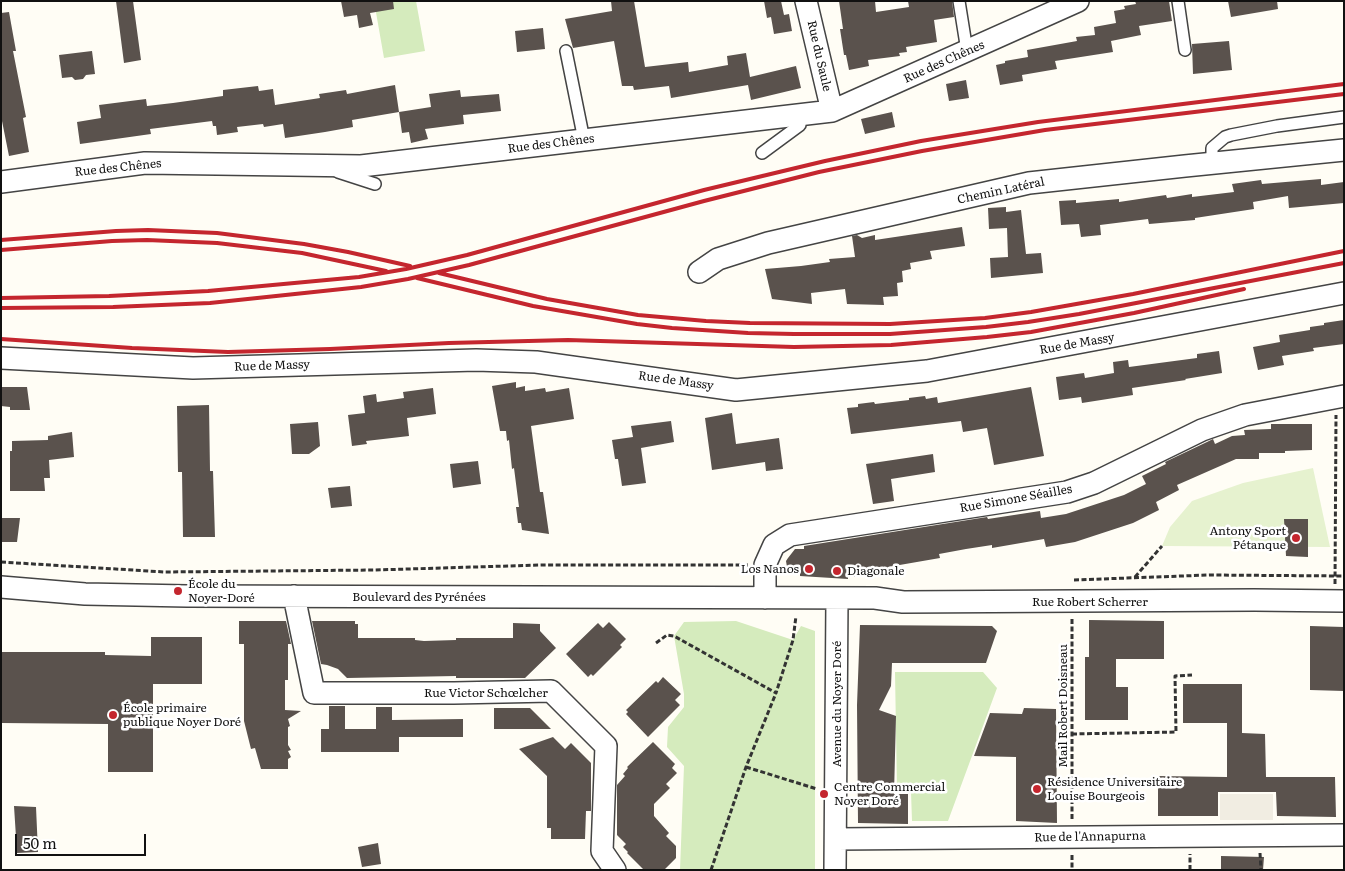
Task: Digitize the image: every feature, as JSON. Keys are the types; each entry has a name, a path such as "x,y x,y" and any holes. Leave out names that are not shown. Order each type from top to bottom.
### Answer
{"street":[{"name":"Rue du Saule","path":"806,1 832,112"},
{"name":"Rue des Chênes","path":"1,182 145,163 361,166 832,112 1078,1"},
{"name":"Chemin Latéral","path":"699,272 718,259 768,243 1029,183 1344,150"},
{"name":"Rue de Massy","path":"1,358 193,368 476,360 536,362 736,390 927,371 1344,293"},
{"name":"Rue Simone Séailles","path":"765,598 765,566 774,545 790,535 1067,492 1094,483 1202,430 1245,415 1336,397"},
{"name":"Boulevard des Pyrénées","path":"1,587 85,594 837,598"},
{"name":"Rue Victor Schœlcher","path":"294,596 314,693 454,693 551,690 606,746 602,851 615,870"},
{"name":"Rue Robert Scherrer","path":"837,598 875,598 903,602 1344,601"},
{"name":"Avenue du Noyer Doré","path":"836,870 837,598"},
{"name":"Rue de l'Annapurna","path":"836,839 1344,835"}],"lane":[{"path":"959,1 967,51"},
{"path":"1178,1 1185,50"},
{"path":"566,51 584,140"},
{"path":"762,153 800,124 799,115"},
{"path":"1212,163 1212,148 1225,137 1277,126 1344,117"},
{"path":"318,165 375,184"}],"path":[{"path":"1334,576 1337,457 1336,397"},
{"path":"1135,578 1162,546"},
{"path":"1,562 165,572 375,570 542,565 765,566"},
{"path":"1071,580 1209,575 1344,576"},
{"path":"711,870 746,767 776,693 793,640 799,598"},
{"name":"Mail Robert Doisneau","path":"1072,601 1072,870"},
{"path":"656,644 667,635 674,636 776,693"},
{"path":"1072,734 1176,732 1174,676 1192,675"},
{"path":"746,767 815,789 836,792"}],"green space":[{"path":"374,1 416,1 425,51 384,58"},
{"path":"1313,468 1330,547 1162,546 1170,527 1192,501 1243,483"},
{"path":"736,621 793,640 801,626 815,631 815,870 680,870 684,766 667,747 668,727 684,707 684,694 674,636 684,622"},
{"path":"895,672 983,672 997,688 948,821 912,821 911,792 897,790"}],"shaded area":[{"path":"1220,794 1273,794 1273,820 1220,820"}],"building":[{"path":"116,1 133,1 141,60 124,63"},
{"path":"341,1 393,1 394,9 370,13 373,25 359,28 357,15 344,17"},
{"path":"611,1 634,1 645,67 688,62 689,72 728,65 727,56 746,53 750,77 796,66 801,88 751,100 748,85 671,98 669,86 634,90 633,86 622,86 614,41 573,48 565,19 612,11"},
{"path":"764,1 781,1 784,15 789,14 792,31 774,34 771,17 767,18"},
{"path":"839,1 875,1 876,12 909,7 908,1 952,1 954,17 934,20 937,42 906,47 907,52 899,53 900,56 868,60 869,66 849,70 846,55 844,55 840,29 843,29"},
{"path":"1135,1 1169,1 1172,21 1139,26 1141,35 1111,41 1113,52 1055,61 1057,69 1022,75 1023,81 1000,85 996,65 1005,63 1005,61 1028,57 1027,50 1077,41 1076,37 1095,35 1094,27 1116,23 1114,11 1125,9 1124,6 1136,4"},
{"path":"1228,1 1277,1 1278,9 1231,17"},
{"path":"9,12 16,51 13,51 26,117 23,118 29,152 9,156 1,116 1,13"},
{"path":"543,28 545,49 517,52 515,31"},
{"path":"1229,41 1232,70 1193,74 1192,44"},
{"path":"92,51 95,74 86,75 83,79 75,80 72,77 62,78 59,55"},
{"path":"966,80 969,98 949,101 946,84"},
{"path":"395,85 399,112 352,120 353,127 285,138 283,124 264,127 263,124 237,127 238,132 217,135 216,126 213,126 212,121 150,129 151,134 80,144 77,122 101,118 99,105 146,99 147,106 173,103 223,96 223,90 258,86 259,91 273,89 275,105 320,98 319,94 346,90 347,94"},
{"path":"460,90 461,97 499,94 501,111 463,115 464,124 425,129 428,139 411,143 409,132 402,133 399,112 431,107 429,94"},
{"path":"892,112 895,127 865,134 861,119"},
{"path":"1321,179 1321,185 1344,182 1344,203 1289,208 1288,196 1253,202 1254,209 1195,218 1195,220 1149,224 1148,219 1100,225 1101,235 1081,237 1079,224 1061,225 1059,201 1076,200 1076,203 1119,199 1119,202 1166,195 1167,198 1192,194 1192,197 1234,192 1232,184 1261,180 1262,184"},
{"path":"1006,207 1006,212 1021,210 1026,254 1041,253 1043,273 991,278 990,258 1008,257 1007,228 989,229 988,208"},
{"path":"962,227 965,246 930,251 932,259 910,263 911,269 902,271 903,282 897,283 898,296 883,297 884,305 847,304 845,289 811,293 812,304 772,299 765,269 801,266 830,262 829,259 855,257 852,236 857,235 862,238 875,235 875,240"},
{"path":"1344,320 1344,344 1313,348 1314,351 1282,356 1284,365 1258,370 1253,347 1280,342 1279,335 1310,330 1310,327"},
{"path":"1219,351 1222,373 1132,388 1133,395 1082,403 1081,397 1059,400 1056,377 1084,373 1085,378 1114,373 1113,362 1128,360 1129,367 1197,358 1197,354"},
{"path":"516,382 516,388 525,386 525,391 545,388 546,392 569,388 574,419 531,426 540,492 543,492 549,534 522,530 521,523 518,523 516,507 519,507 509,440 507,441 506,431 500,431 492,386"},
{"path":"1,387 27,387 30,410 10,410 10,407 1,406"},
{"path":"1031,387 1044,456 994,465 987,428 963,432 961,421 851,434 847,408 858,407 858,404 909,400 909,398 925,396 926,399 937,397 938,403"},
{"path":"433,388 436,414 407,418 409,436 366,441 367,444 352,446 348,415 365,413 363,396 376,394 377,402 404,398 403,392"},
{"path":"209,405 210,471 213,471 215,537 183,537 182,472 178,472 177,406"},
{"path":"732,413 736,444 779,438 783,469 766,471 765,462 712,470 705,418"},
{"path":"671,421 674,442 641,448 646,483 622,486 618,459 615,459 612,440 633,437 631,426"},
{"path":"318,422 320,446 309,454 292,454 290,424"},
{"path":"1271,424 1312,424 1312,450 1259,453 1259,459 1236,459 1177,485 1179,490 1156,502 1159,510 1133,523 1075,542 1046,547 1044,539 992,548 992,545 966,549 939,554 940,558 888,567 888,571 866,575 866,577 848,577 848,579 800,576 800,572 790,570 787,567 786,561 795,549 804,549 804,546 987,517 988,519 1040,511 1041,518 1066,514 1124,495 1146,484 1142,476 1166,464 1165,462 1213,439 1215,444 1232,436 1245,435 1244,430 1271,429"},
{"path":"72,432 74,457 49,460 50,478 44,478 45,491 10,491 10,451 12,451 12,441 48,440 48,436"},
{"path":"933,454 935,472 891,479 894,501 873,504 866,464"},
{"path":"478,461 481,484 453,488 450,464"},
{"path":"350,486 352,506 331,508 328,488"},
{"path":"1,518 20,518 17,542 1,542"},
{"name":"Antony Sport Pétanque","path":"1284,519 1308,519 1308,557 1286,556"},
{"path":"1089,620 1164,621 1164,659 1116,659 1116,687 1128,687 1128,720 1085,720 1085,657 1089,657"},
{"path":"239,621 286,621 291,644 288,644 288,680 285,680 285,710 301,711 288,719 290,726 288,727 288,745 291,750 288,751 291,757 288,759 288,769 261,769 255,748 251,749 244,721 244,644 239,644"},
{"path":"312,621 355,621 355,624 358,624 358,638 415,638 415,640 424,641 456,640 456,638 513,638 513,623 540,624 540,631 556,648 525,678 456,678 456,676 347,678 338,669 321,664"},
{"path":"609,622 626,639 620,645 622,647 593,676 591,674 588,677 566,654 598,623 603,628"},
{"path":"860,625 992,626 997,631 986,663 892,663 891,686 879,710 896,716 894,794 908,794 908,824 858,823 857,705"},
{"path":"1310,626 1344,627 1344,691 1310,690"},
{"path":"151,637 202,637 202,684 153,684 153,772 108,772 108,724 1,723 1,652 105,652 105,655 151,656"},
{"path":"663,677 681,694 675,700 680,705 648,737 626,714 628,712 626,710 656,681 658,683"},
{"path":"1183,684 1242,684 1242,733 1265,734 1266,777 1335,777 1336,817 1277,816 1276,792 1218,792 1218,816 1158,816 1158,776 1227,777 1227,723 1183,723"},
{"path":"329,706 345,706 345,729 376,729 376,707 392,707 392,720 463,719 463,737 399,737 399,752 321,752 321,729 329,729"},
{"path":"494,708 530,708 551,729 494,729"},
{"name":"Résidence Universitaire Louise Bourgeois","path":"1024,708 1056,709 1057,823 1016,821 1016,757 974,756 990,713 1022,714"},
{"path":"553,737 565,749 571,743 591,763 591,811 586,811 585,839 551,839 551,828 547,828 547,776 519,749"},
{"path":"653,742 675,764 672,768 677,773 666,784 670,788 654,804 654,816 669,833 666,836 676,846 676,858 664,870 644,870 627,853 623,847 626,844 617,835 617,785 625,776 623,774 627,767"},
{"path":"14,806 36,807 38,852 17,853"},
{"path":"378,843 381,864 362,867 358,847"},
{"path":"1221,856 1264,857 1263,870 1221,870"}],"railway":[{"path":"1,298 109,296 208,291 359,277 406,269 467,255 704,190 825,161 921,141 1038,122 1344,84"},
{"path":"1,308 113,307 210,303 361,287 408,279 469,265 704,201 819,172 922,151 1045,130 1344,94"},
{"path":"1,240 116,231 148,230 217,233 304,244 410,266"},
{"path":"1,250 112,241 147,240 217,243 302,253 386,271"},
{"path":"439,273 547,299 638,315 750,323 890,324 985,318 1031,312 1133,294 1344,251"},
{"path":"417,278 533,306 637,324 748,333 890,334 1028,322 1344,263"},
{"path":"1,339 228,352 568,340 794,347 891,345 1031,332 1134,313 1244,289"}],"place":[{"name":"Antony Sport Pétanque","path":"1296,538"},
{"name":"Los Nanos","path":"809,569"},
{"name":"Diagonale","path":"837,571"},
{"name":"École du Noyer-Doré","path":"178,591"},
{"name":"École primaire publique Noyer Doré","path":"113,715"},
{"name":"Résidence Universitaire Louise Bourgeois","path":"1037,789"},
{"name":"Centre Commercial Noyer Doré","path":"824,794"}]}
